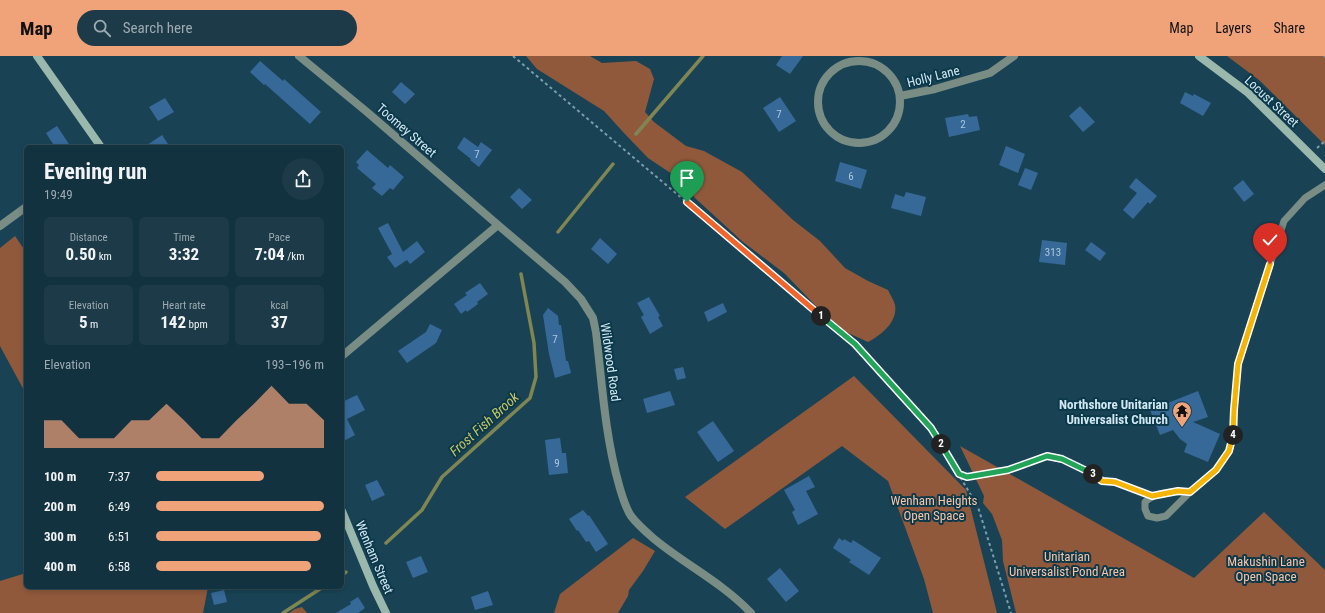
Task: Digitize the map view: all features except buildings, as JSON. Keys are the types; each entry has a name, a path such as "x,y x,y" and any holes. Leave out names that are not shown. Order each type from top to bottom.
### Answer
{"main road":[{"path":"37,56 100,145"},
{"name":"Locust Street","path":"1199,56 1247,92 1325,169"},
{"name":"Wenham Street","path":"344,516 373,586 386,613"}],"street":[{"name":"Toomey Street","path":"299,56 368,112 498,225"},
{"name":"Holly Lane","path":"900,96 935,89 990,73 1014,56"},
{"name":"Holly Lane","path":"847,62 870,62 881,67 890,75 900,96 897,117 885,134 873,141 859,144 845,141 832,134 823,124 818,111 818,97 821,85 827,75 836,67 847,62"},
{"path":"0,226 24,208"},
{"path":"344,354 498,225"},
{"name":"Wildwood Road","path":"498,225 565,282 581,299 593,318 608,431 616,473 623,499 631,516 652,538 737,599 752,613"}],"lane":[{"path":"1190,492 1178,491 1152,496 1145,502 1145,509 1148,516 1157,518 1166,516 1190,492 1216,470 1229,451 1234,433 1234,410 1238,364 1284,221 1305,198 1325,185"}],"path":[{"path":"513,56 855,344 931,428 978,508 1011,613"},
{"path":"959,474 967,477 985,475 1008,470 1047,456 1062,459 1090,473 1102,481 1115,482 1152,496"}],"green space":[{"path":"526,56 590,56 602,63 636,61 650,69 654,79 645,112 654,122 686,146 704,151 742,172 793,220 820,241 845,268 888,290 894,301 895,311 894,317 888,327 868,342 846,332 815,305 784,273 743,242 695,198 678,178 648,158 604,111 537,69"},
{"path":"1227,56 1325,56 1325,145 1259,80"},
{"path":"15,236 24,249 24,390 0,346 0,248"},
{"name":"Wenham Heights Open Space","path":"854,376 966,490 997,613 933,613 924,579 888,481 842,446 725,529 685,497"},
{"name":"Unitarian Universalist Pond Area","path":"960,446 1194,578 1264,512 1325,570 1325,613 1016,613 1003,561 1002,540 992,514 983,503 984,496"},
{"path":"633,538 655,551 629,590 628,596 618,613 554,613 560,594"},
{"path":"24,574 24,589 208,589 203,613 0,613 0,581"},
{"path":"302,607 307,613 289,613 295,609"}],"waterway":[{"name":"Frost Fish Brook","path":"636,134 703,56"},
{"name":"Frost Fish Brook","path":"558,232 613,164"},
{"name":"Frost Fish Brook","path":"386,543 422,510 442,477 530,398 536,377 534,343 521,274"},
{"name":"Frost Fish Brook","path":"283,613 320,589"}],"place":[{"name":"Northshore Unitarian Universalist Church","path":"1182,428"}],"route":[{"path":"687,202 855,344 931,428 959,474 967,477 1008,470 1047,456 1062,459 1090,473 1102,481 1115,482 1152,496 1166,492 1190,492 1216,470 1229,451 1234,433 1234,410 1238,364 1270,264"}],"park label":[{"name":"Makushin Lane Open Space","path":"1266,568"}]}
